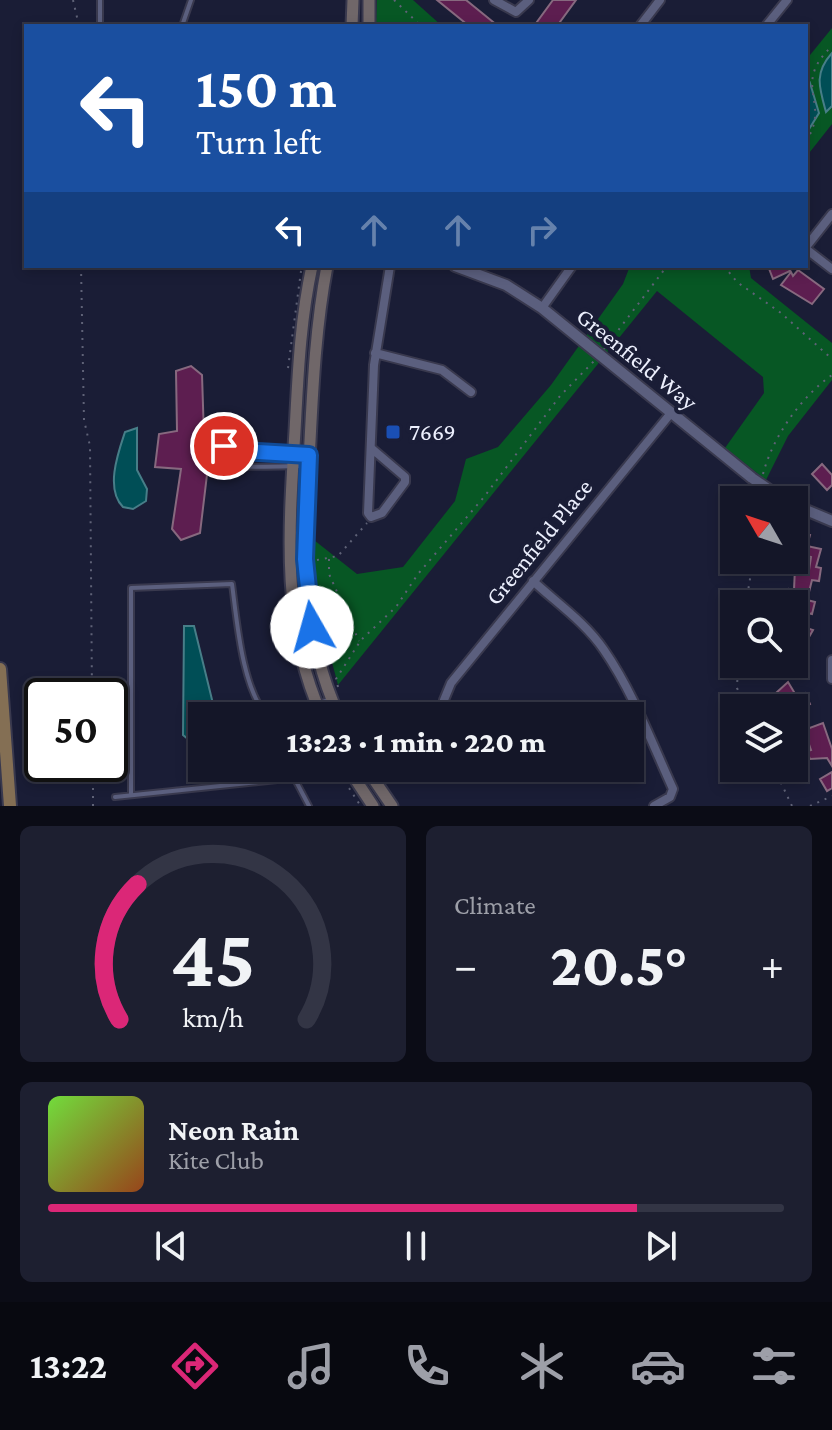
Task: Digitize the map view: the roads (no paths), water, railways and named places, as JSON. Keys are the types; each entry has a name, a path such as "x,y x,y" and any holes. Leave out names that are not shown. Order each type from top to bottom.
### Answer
{"main road":[{"path":"352,24 353,0"},
{"path":"369,0 369,24"},
{"path":"312,268 300,339 293,461 291,592 304,664 317,702"},
{"path":"327,268 316,336 305,531 307,592 312,627 331,700"},
{"path":"0,669 10,806"},
{"path":"357,782 373,806"},
{"path":"376,782 392,806"}],"street":[{"path":"494,0 516,12 529,0"},
{"path":"642,24 660,0"},
{"path":"768,24 787,0"},
{"path":"808,245 832,214"},
{"path":"808,250 832,269"},
{"path":"371,448 401,473 405,482 382,513 371,517 368,513 375,353 390,268"},
{"name":"Greenfield Way","path":"460,268 506,285 542,308 763,486"},
{"path":"542,308 571,268"},
{"path":"375,353 442,370 471,392"},
{"name":"Greenfield Place","path":"444,700 451,683 671,413"},
{"path":"808,511 832,521"},
{"path":"533,581 586,628 604,649 629,693 673,789 670,797 654,806"},
{"path":"832,660 832,679"}],"lane":[{"path":"100,0 100,24"},
{"path":"183,24 191,0"},
{"path":"219,447 293,461 309,460"},
{"path":"218,464 228,468 242,464 309,460"},
{"path":"131,795 131,588 232,584 239,631 257,702"},
{"path":"115,797 257,782"},
{"path":"298,782 309,806"}],"place":[{"name":"7669","path":"393,432"}]}
